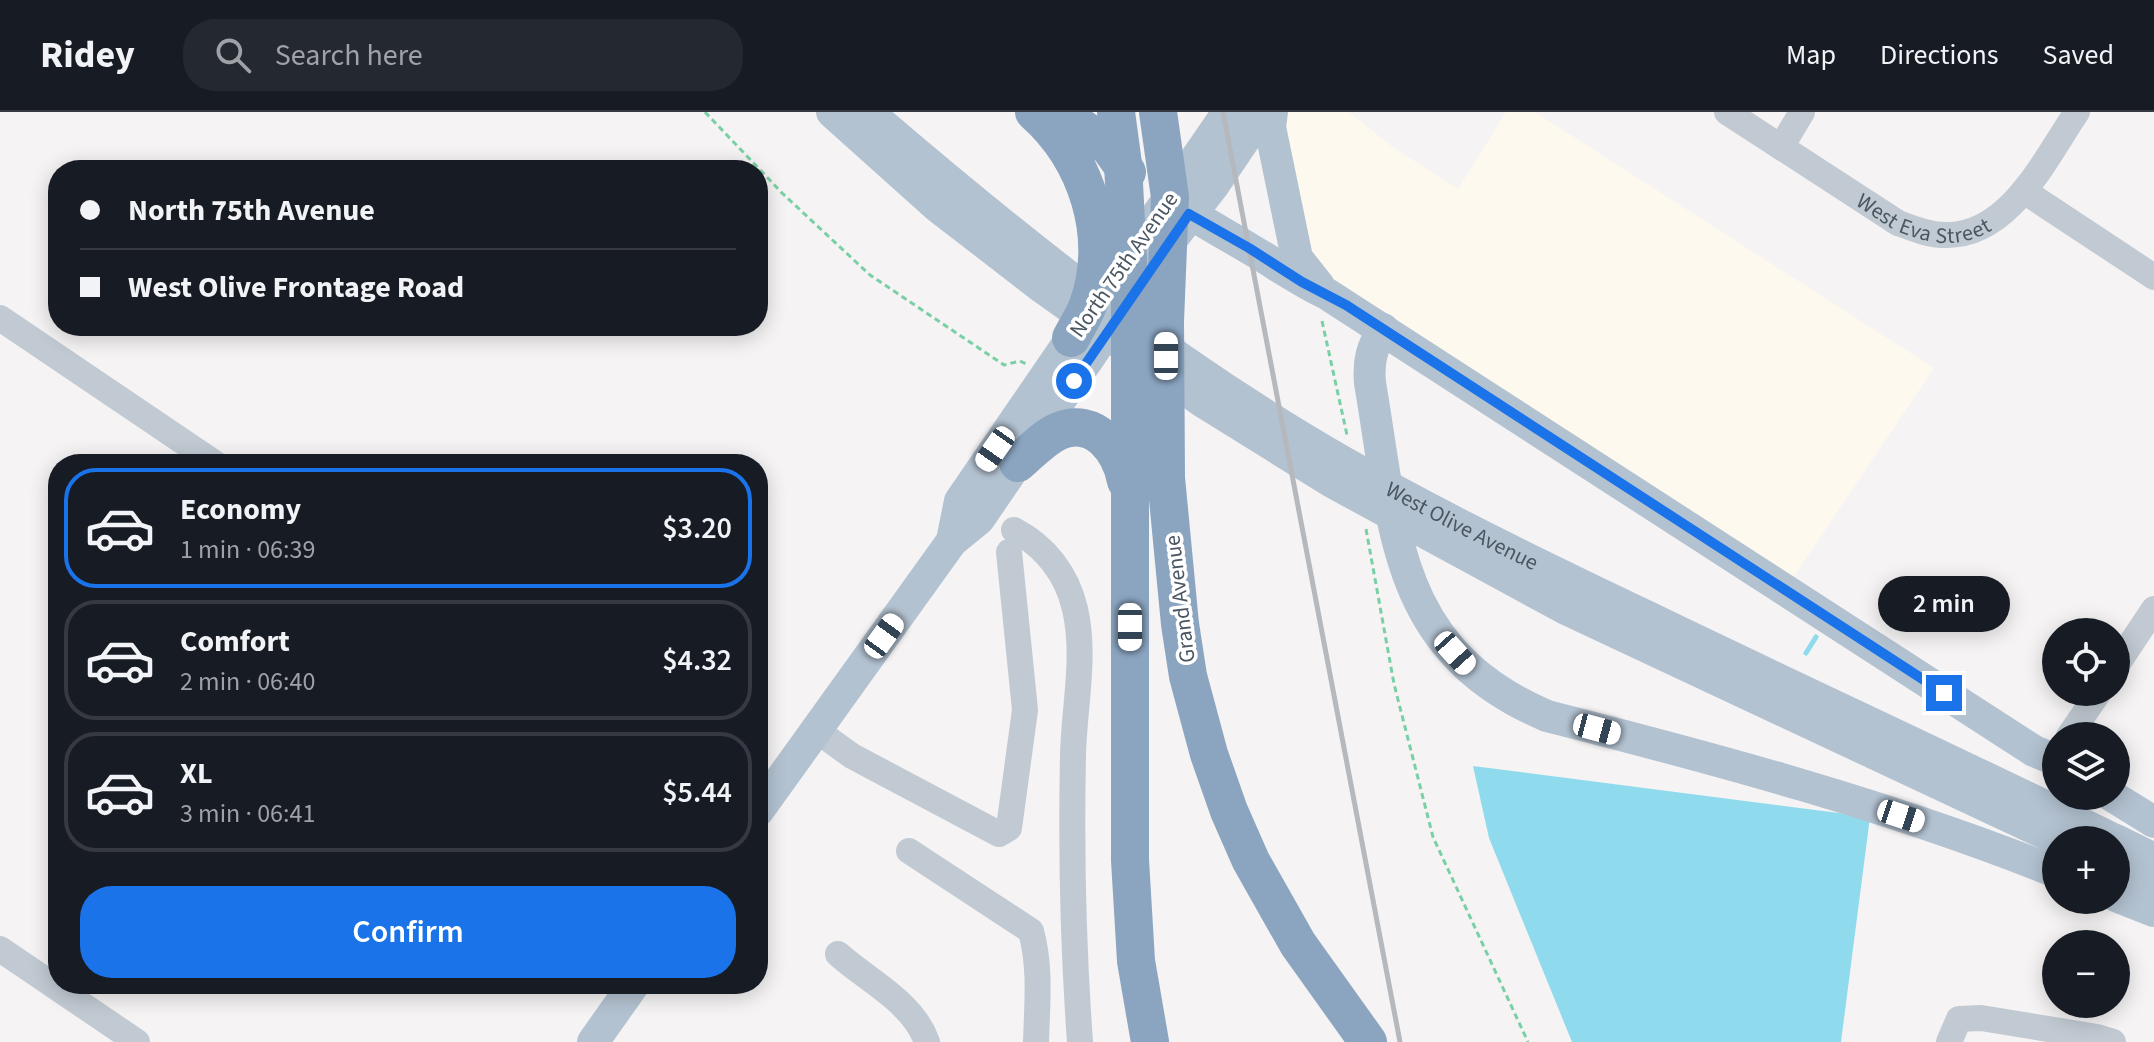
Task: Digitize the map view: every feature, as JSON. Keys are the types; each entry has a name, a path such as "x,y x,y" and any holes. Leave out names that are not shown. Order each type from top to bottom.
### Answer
{"highway":[{"path":"1034,112 1055,133 1072,157 1091,200 1094,218 1096,251 1093,286 1087,308 1071,338"},
{"path":"1059,112 1100,140 1119,135 1144,169 1160,233"},
{"name":"Grand Avenue","path":"1158,112 1167,495 1180,624 1197,710 1229,811 1251,861 1298,944 1368,1042"},
{"name":"Grand Avenue","path":"1119,135 1160,233 1130,298 1130,860 1136,961 1150,1042"},
{"path":"1018,463 1056,433 1077,428 1089,430 1108,441 1118,454 1131,500"}],"main road":[{"name":"West Olive Avenue","path":"832,112 938,207 1341,461 1426,520 1564,608 2042,832"},
{"name":"West Olive Avenue","path":"868,112 984,212 1044,273"},
{"name":"North 75th Avenue","path":"1160,233 1228,112"},
{"name":"North 75th Avenue","path":"952,541 960,501 1071,338 1160,233 1213,186 1263,112"},
{"path":"1272,112 1270,127 1297,258 1324,307"},
{"path":"1160,233 1249,248 1302,282 1324,307 1383,329 2034,751 2042,752"},
{"name":"North 75th Avenue","path":"768,797 952,541 979,519 1130,298"},
{"path":"1383,329 1371,350 1368,363 1398,546 1413,592 1437,633 1473,673 1519,704 1547,716 1830,792 1990,845 2042,866"},
{"name":"West Olive Avenue","path":"1426,520 1586,588 2087,826"},
{"path":"2130,807 2154,822"},
{"name":"West Olive Avenue","path":"2130,847 2154,859"},
{"path":"2130,875 2154,887"},
{"path":"2130,902 2154,911"},
{"path":"604,1038 628,994"}],"street":[{"name":"West Eva Street","path":"1727,112 1898,223 1925,233 1948,236 1973,231 1999,216 2024,191 2154,277"},
{"path":"1781,147 1802,112"},
{"path":"2024,191 2077,112"},
{"path":"0,318 201,454"},
{"path":"816,730 852,756 999,834 1009,828 1025,710 1012,541 1028,537 1047,553 1063,577 1075,609 1080,659 1073,729 1072,904 1080,1042"},
{"path":"2144,646 2154,609"},
{"path":"909,851 1031,931 1038,975 1036,1042"},
{"path":"0,949 48,982"},
{"path":"838,954 897,1001 917,1021 927,1042"},
{"path":"66,994 137,1042"},
{"path":"1954,1030 1981,1018 2113,1042"}],"path":[{"path":"705,112 751,160"},
{"path":"768,178 870,275 1004,365 1020,361 1047,372"},
{"path":"1324,307 1348,437"},
{"path":"1366,528 1394,684 1433,837 1528,1042"}],"shaded area":[{"path":"1282,112 1349,112 1394,148 1458,189 1506,112 1535,112 1934,368 1793,578 1322,275 1314,265"}],"water":[{"path":"1473,766 1870,817 1841,1042 1572,1042 1489,838"}],"waterway":[{"path":"1806,653 1816,637"}],"railway":[{"path":"1223,112 1400,1042"}],"route":[{"path":"1074,381 1189,214 1346,305 1944,693"}]}
